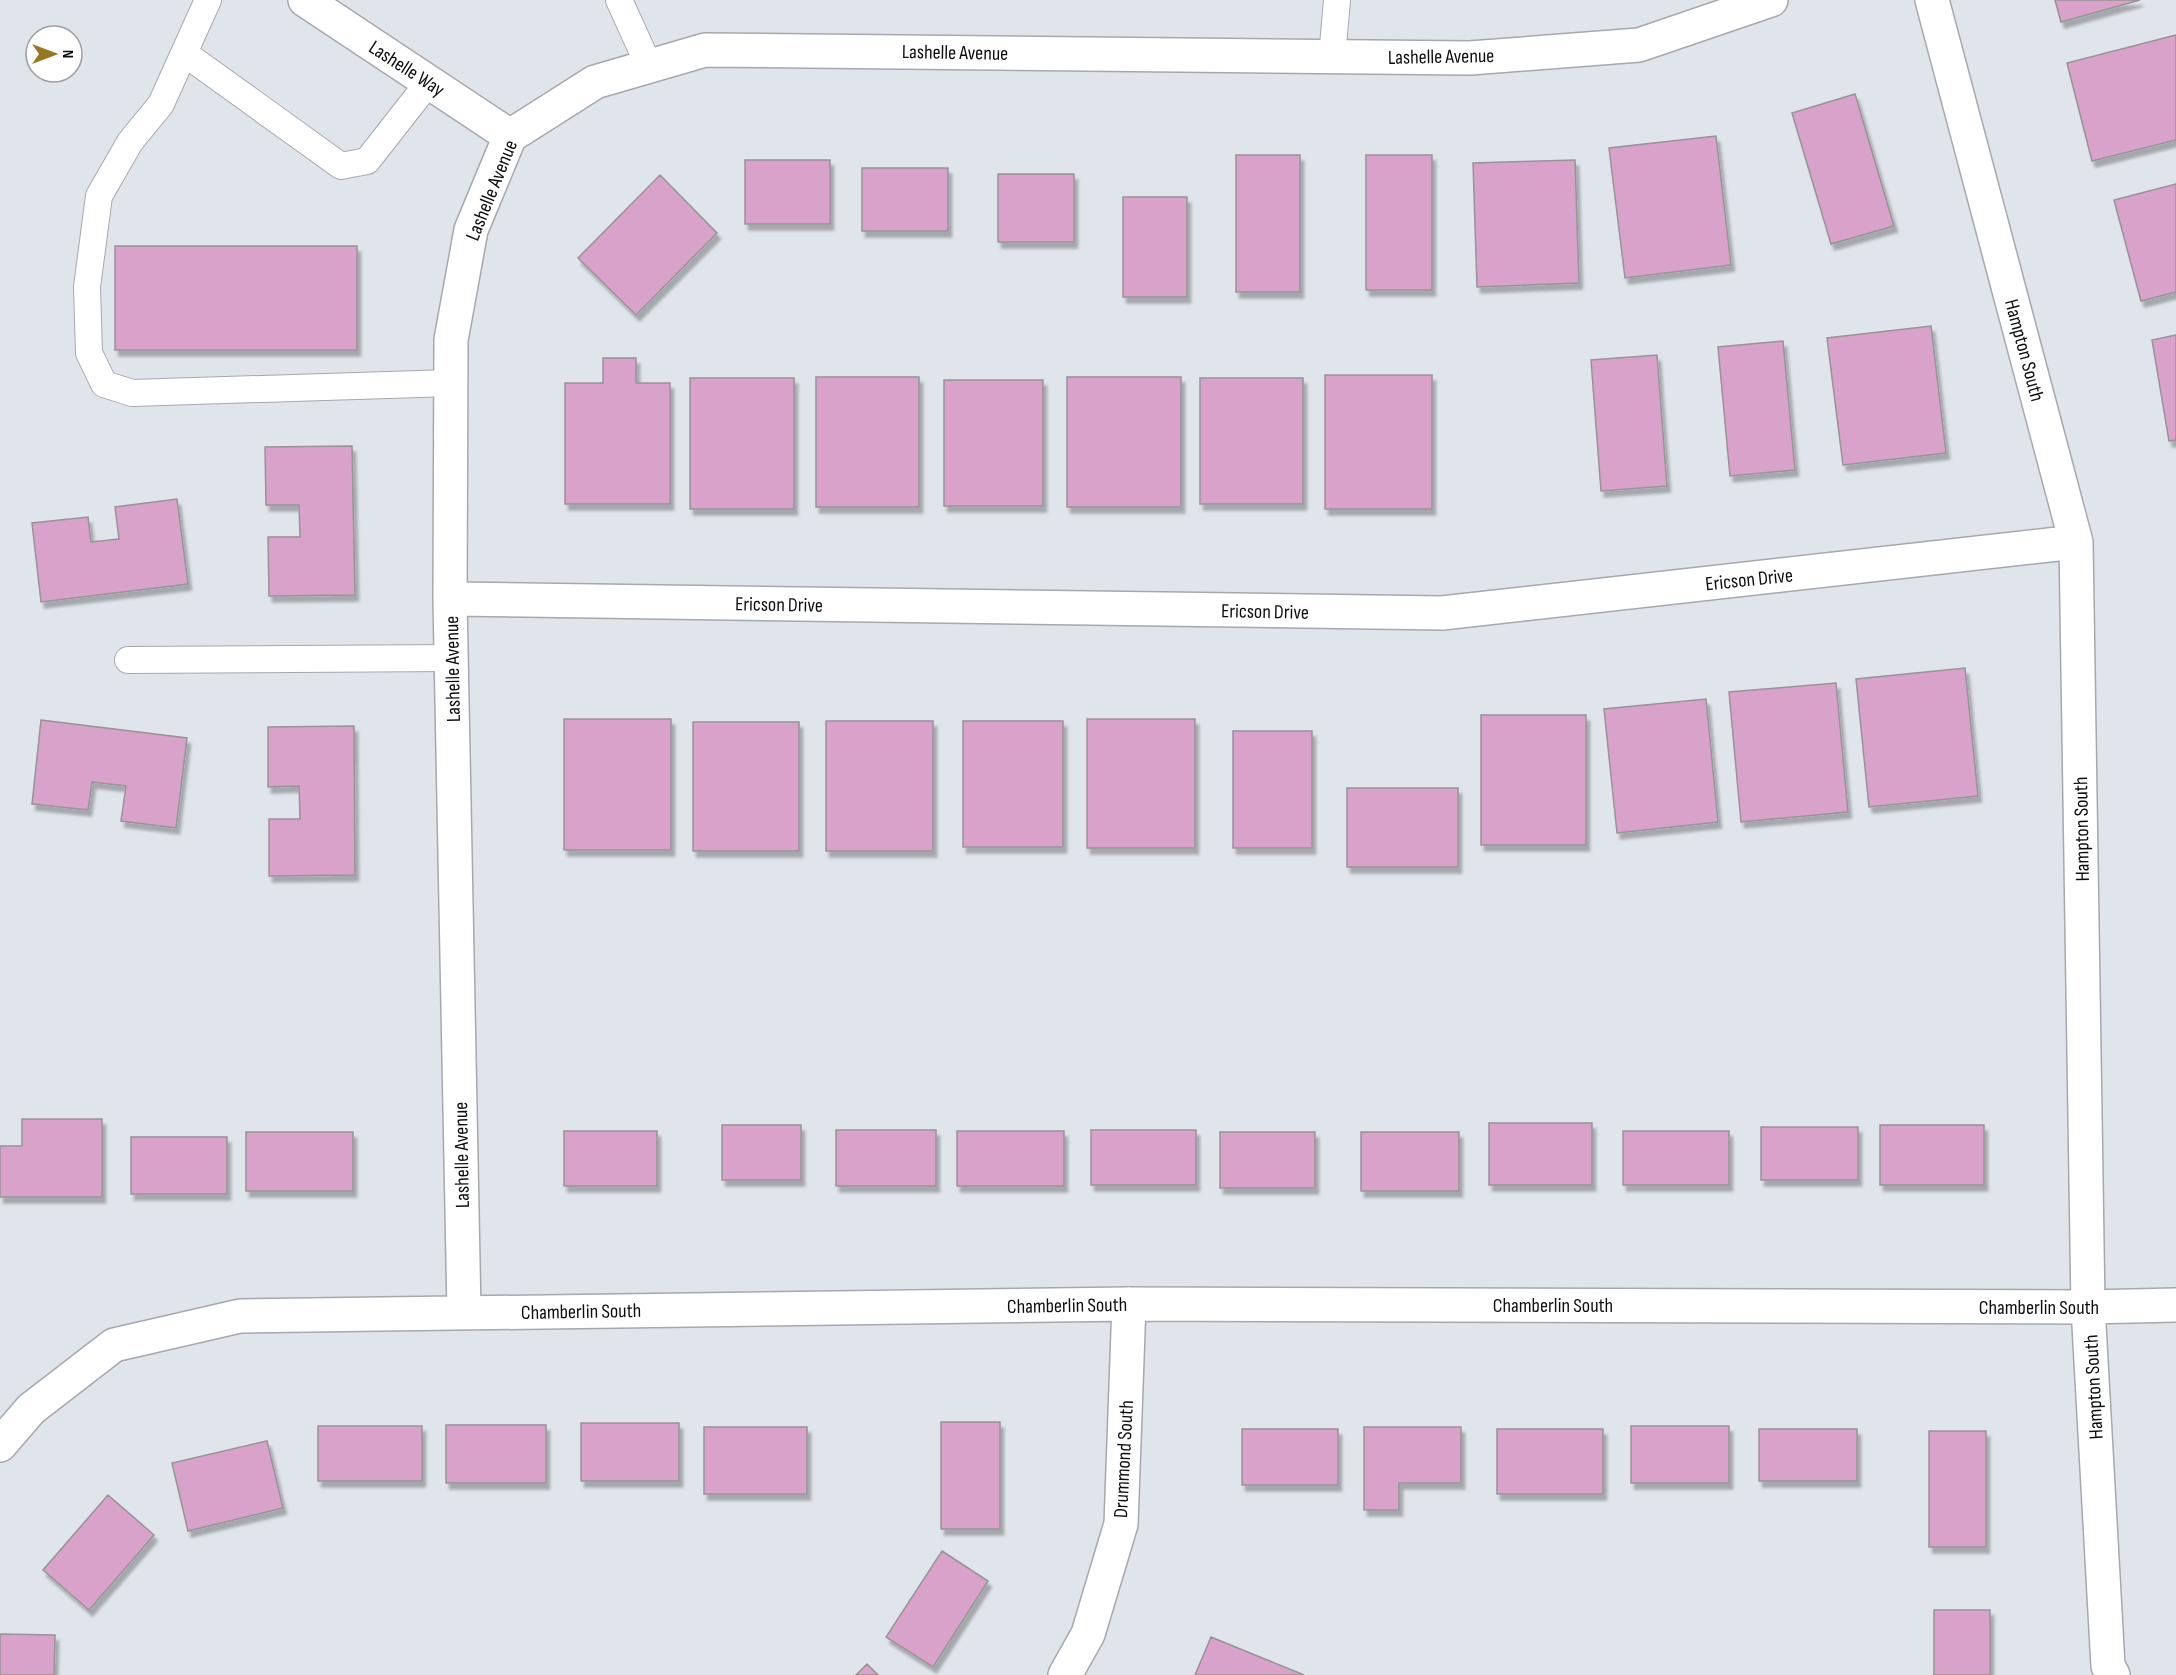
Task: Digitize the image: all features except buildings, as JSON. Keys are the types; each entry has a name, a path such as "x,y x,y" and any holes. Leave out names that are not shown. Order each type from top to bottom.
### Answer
{"street":[{"name":"Lashelle Way","path":"305,0 510,136"},
{"name":"Lashelle Avenue","path":"464,1312 450,599 451,340 471,230 510,136 595,82 705,50 1470,58 1639,45 1771,0"},
{"name":"Hampton South","path":"1932,0 2076,542 2088,1307 2108,1666 2113,1675"},
{"name":"Ericson Drive","path":"450,599 1442,613 2076,542"},
{"name":"Chamberlin South","path":"0,1445 31,1408 114,1345 240,1316 1129,1304 2088,1307 2176,1305"},
{"name":"Drummond South","path":"1065,1675 1088,1634 1121,1524 1129,1304"}],"lane":[{"path":"208,0 161,104 130,142 99,196 87,287 89,353 104,384 132,393 451,383"},
{"path":"619,0 649,66"},
{"path":"1332,57 1337,0"},
{"path":"184,53 341,166 367,161 429,82"},
{"path":"128,660 452,657"}]}
